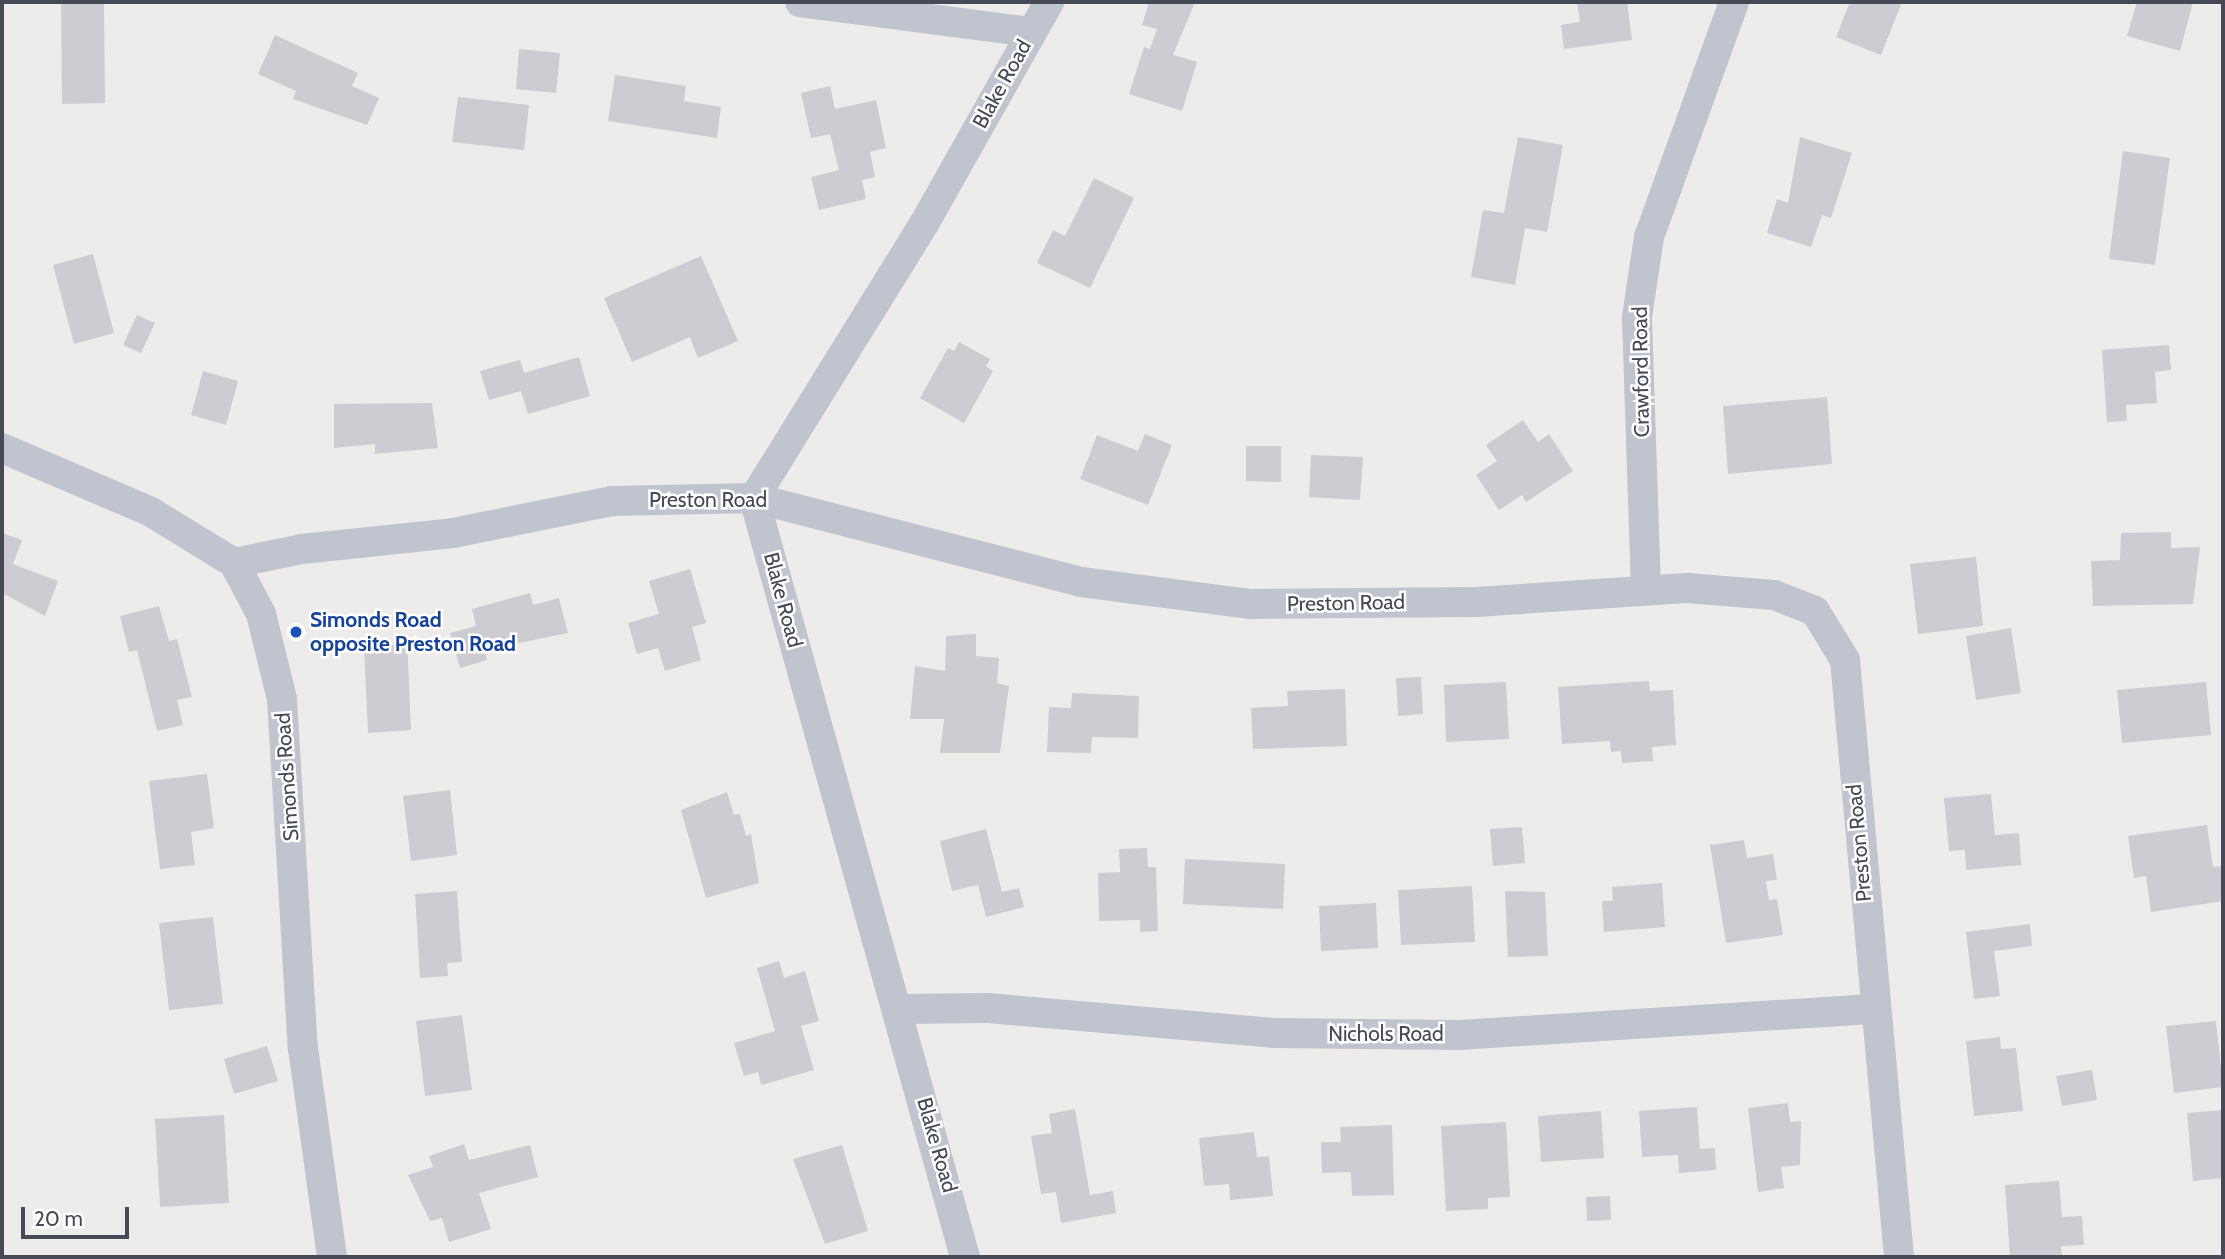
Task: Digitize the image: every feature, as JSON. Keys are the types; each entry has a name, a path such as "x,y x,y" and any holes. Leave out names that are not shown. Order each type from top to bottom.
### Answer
{"street":[{"path":"800,2 1032,32"},
{"name":"Blake Road","path":"965,1257 754,498 924,224 1049,2"},
{"name":"Crawford Road","path":"1646,590 1637,317 1648,237 1734,2"},
{"path":"2,448 151,512 234,563"},
{"name":"Preston Road","path":"234,563 302,549 453,533 611,501 754,498 1081,582 1251,604 1476,602 1646,590 1774,595 1815,611 1845,660 1899,1257"},
{"name":"Simonds Road","path":"234,563 261,614 282,699 303,1048 332,1257"},
{"name":"Nichols Road","path":"898,1009 988,1009 1273,1033 1459,1035 1875,1009"}],"building":[{"path":"61,2 104,2 105,103 62,104"},
{"path":"1149,2 1195,2 1173,55 1197,62 1182,111 1129,94 1144,47 1150,49 1157,29 1142,25"},
{"path":"1577,2 1627,2 1632,40 1564,49 1561,25 1580,22"},
{"path":"1850,2 1902,2 1881,55 1836,37"},
{"path":"2137,2 2193,2 2180,51 2127,36"},
{"path":"275,35 358,73 352,86 379,98 367,125 293,99 296,91 258,74"},
{"path":"519,49 560,53 556,93 516,89"},
{"path":"615,75 686,86 684,101 721,107 717,138 608,121"},
{"path":"830,86 835,109 876,100 886,148 870,152 875,177 862,180 866,199 819,210 811,177 839,170 830,134 811,138 801,93"},
{"path":"458,97 529,105 524,150 452,142"},
{"path":"1518,137 1563,145 1547,232 1525,228 1515,285 1471,277 1483,210 1504,213"},
{"path":"1800,137 1852,153 1831,218 1822,215 1811,247 1767,233 1777,199 1788,203"},
{"path":"2123,151 2170,158 2155,265 2109,259"},
{"path":"1094,178 1134,198 1090,288 1037,263 1053,230 1065,236"},
{"path":"93,254 114,333 74,344 53,265"},
{"path":"701,256 738,341 698,358 690,337 632,362 604,298"},
{"path":"137,315 155,323 141,353 123,345"},
{"path":"959,342 990,359 986,366 993,371 964,423 920,398 948,348 954,351"},
{"path":"2169,345 2171,370 2155,372 2157,403 2126,405 2127,421 2107,422 2102,350"},
{"path":"579,357 590,396 528,414 521,391 489,400 480,371 520,360 524,373"},
{"path":"203,371 238,381 226,425 191,415"},
{"path":"1827,397 1832,464 1728,474 1723,406"},
{"path":"432,403 438,448 375,454 375,444 334,448 334,404"},
{"path":"1523,420 1538,442 1549,434 1573,471 1526,502 1522,495 1499,510 1476,475 1497,461 1486,445"},
{"path":"1145,434 1172,445 1148,505 1080,479 1097,435 1138,451"},
{"path":"1246,446 1281,446 1281,482 1246,481"},
{"path":"1311,455 1363,457 1360,500 1309,497"},
{"path":"2171,532 2171,548 2200,547 2193,604 2093,606 2091,561 2120,560 2121,533"},
{"path":"2,533 22,540 13,564 58,581 45,616 2,593"},
{"path":"1976,557 1983,626 1918,634 1910,564"},
{"path":"690,569 706,623 692,627 701,660 665,671 658,648 637,654 628,623 659,614 649,581"},
{"path":"530,593 533,605 559,598 568,633 485,650 487,660 460,668 450,633 476,626 472,609"},
{"path":"159,606 169,641 177,639 192,697 177,700 183,725 157,731 137,650 129,652 120,616"},
{"path":"2011,628 2021,693 1976,700 1966,636"},
{"path":"976,634 976,656 999,658 997,683 1009,686 1000,753 940,753 944,719 910,719 915,666 945,671 946,636"},
{"path":"407,637 411,730 368,733 364,646 394,645 394,638"},
{"path":"1421,677 1423,714 1398,716 1396,678"},
{"path":"1649,681 1650,691 1673,690 1676,745 1652,747 1653,761 1622,763 1621,751 1611,752 1610,741 1562,744 1558,687"},
{"path":"1506,682 1509,739 1446,742 1444,685"},
{"path":"2206,682 2211,735 2122,743 2117,690"},
{"path":"1345,689 1347,746 1253,749 1251,708 1288,706 1287,691"},
{"path":"1072,693 1139,696 1138,738 1092,737 1091,753 1047,752 1049,707 1071,708"},
{"path":"207,774 214,828 191,832 195,865 160,869 149,781"},
{"path":"450,790 457,855 411,861 403,796"},
{"path":"727,792 734,815 740,814 746,836 751,834 759,883 706,898 681,810"},
{"path":"1991,794 1995,835 2019,833 2021,865 1966,870 1965,850 1949,851 1944,798"},
{"path":"2207,825 2213,867 2223,866 2223,901 2151,912 2146,876 2134,878 2128,836"},
{"path":"1522,827 1525,863 1493,866 1490,829"},
{"path":"986,829 1002,892 1019,888 1024,907 986,917 978,885 952,891 940,841"},
{"path":"1744,840 1747,858 1773,854 1777,880 1766,881 1769,900 1777,899 1783,935 1726,943 1710,845"},
{"path":"1147,848 1148,867 1156,867 1158,931 1140,932 1140,920 1099,921 1098,873 1120,872 1119,849"},
{"path":"1185,859 1285,864 1283,909 1183,904"},
{"path":"1662,883 1665,927 1604,932 1602,901 1613,901 1612,887"},
{"path":"1472,886 1475,942 1401,945 1398,890"},
{"path":"457,891 462,962 447,963 448,976 420,978 415,894"},
{"path":"1505,891 1545,892 1548,956 1508,957"},
{"path":"1376,903 1378,948 1321,951 1319,906"},
{"path":"213,917 223,1004 169,1010 159,923"},
{"path":"2030,924 2032,946 1994,951 2000,996 1974,999 1966,932"},
{"path":"779,961 784,978 805,971 819,1021 801,1026 814,1070 761,1085 758,1072 744,1076 734,1043 775,1031 757,968"},
{"path":"462,1015 472,1090 425,1096 416,1021"},
{"path":"2216,1021 2223,1087 2174,1093 2166,1026"},
{"path":"2000,1037 2001,1049 2016,1048 2023,1111 1974,1116 1966,1041"},
{"path":"267,1046 278,1081 234,1094 224,1059"},
{"path":"2092,1070 2097,1100 2062,1106 2056,1076"},
{"path":"1788,1103 1790,1122 1801,1121 1800,1165 1781,1167 1784,1188 1758,1192 1748,1108"},
{"path":"1697,1107 1700,1149 1715,1148 1716,1170 1679,1173 1678,1155 1642,1157 1639,1111"},
{"path":"1075,1109 1090,1195 1113,1191 1116,1213 1061,1223 1056,1192 1041,1194 1031,1136 1052,1133 1049,1114"},
{"path":"2223,1110 2223,1178 2193,1181 2187,1113"},
{"path":"1601,1111 1604,1158 1541,1162 1538,1116"},
{"path":"224,1115 229,1203 160,1207 155,1119"},
{"path":"1506,1122 1510,1197 1488,1198 1488,1209 1446,1211 1441,1126"},
{"path":"1392,1125 1394,1195 1352,1196 1351,1172 1322,1173 1321,1142 1341,1142 1340,1127"},
{"path":"1254,1132 1257,1157 1269,1156 1273,1196 1230,1200 1229,1184 1204,1186 1199,1138"},
{"path":"464,1144 469,1160 530,1145 538,1177 479,1193 491,1229 449,1242 442,1218 430,1221 408,1175 433,1167 429,1156"},
{"path":"842,1145 868,1231 825,1244 793,1159"},
{"path":"2059,1181 2062,1217 2082,1216 2084,1245 2061,1246 2062,1257 2010,1257 2005,1185"},
{"path":"1610,1196 1611,1220 1587,1221 1586,1197"}],"place":[{"name":"Simonds Road opposite Preston Road","path":"296,632"}]}
